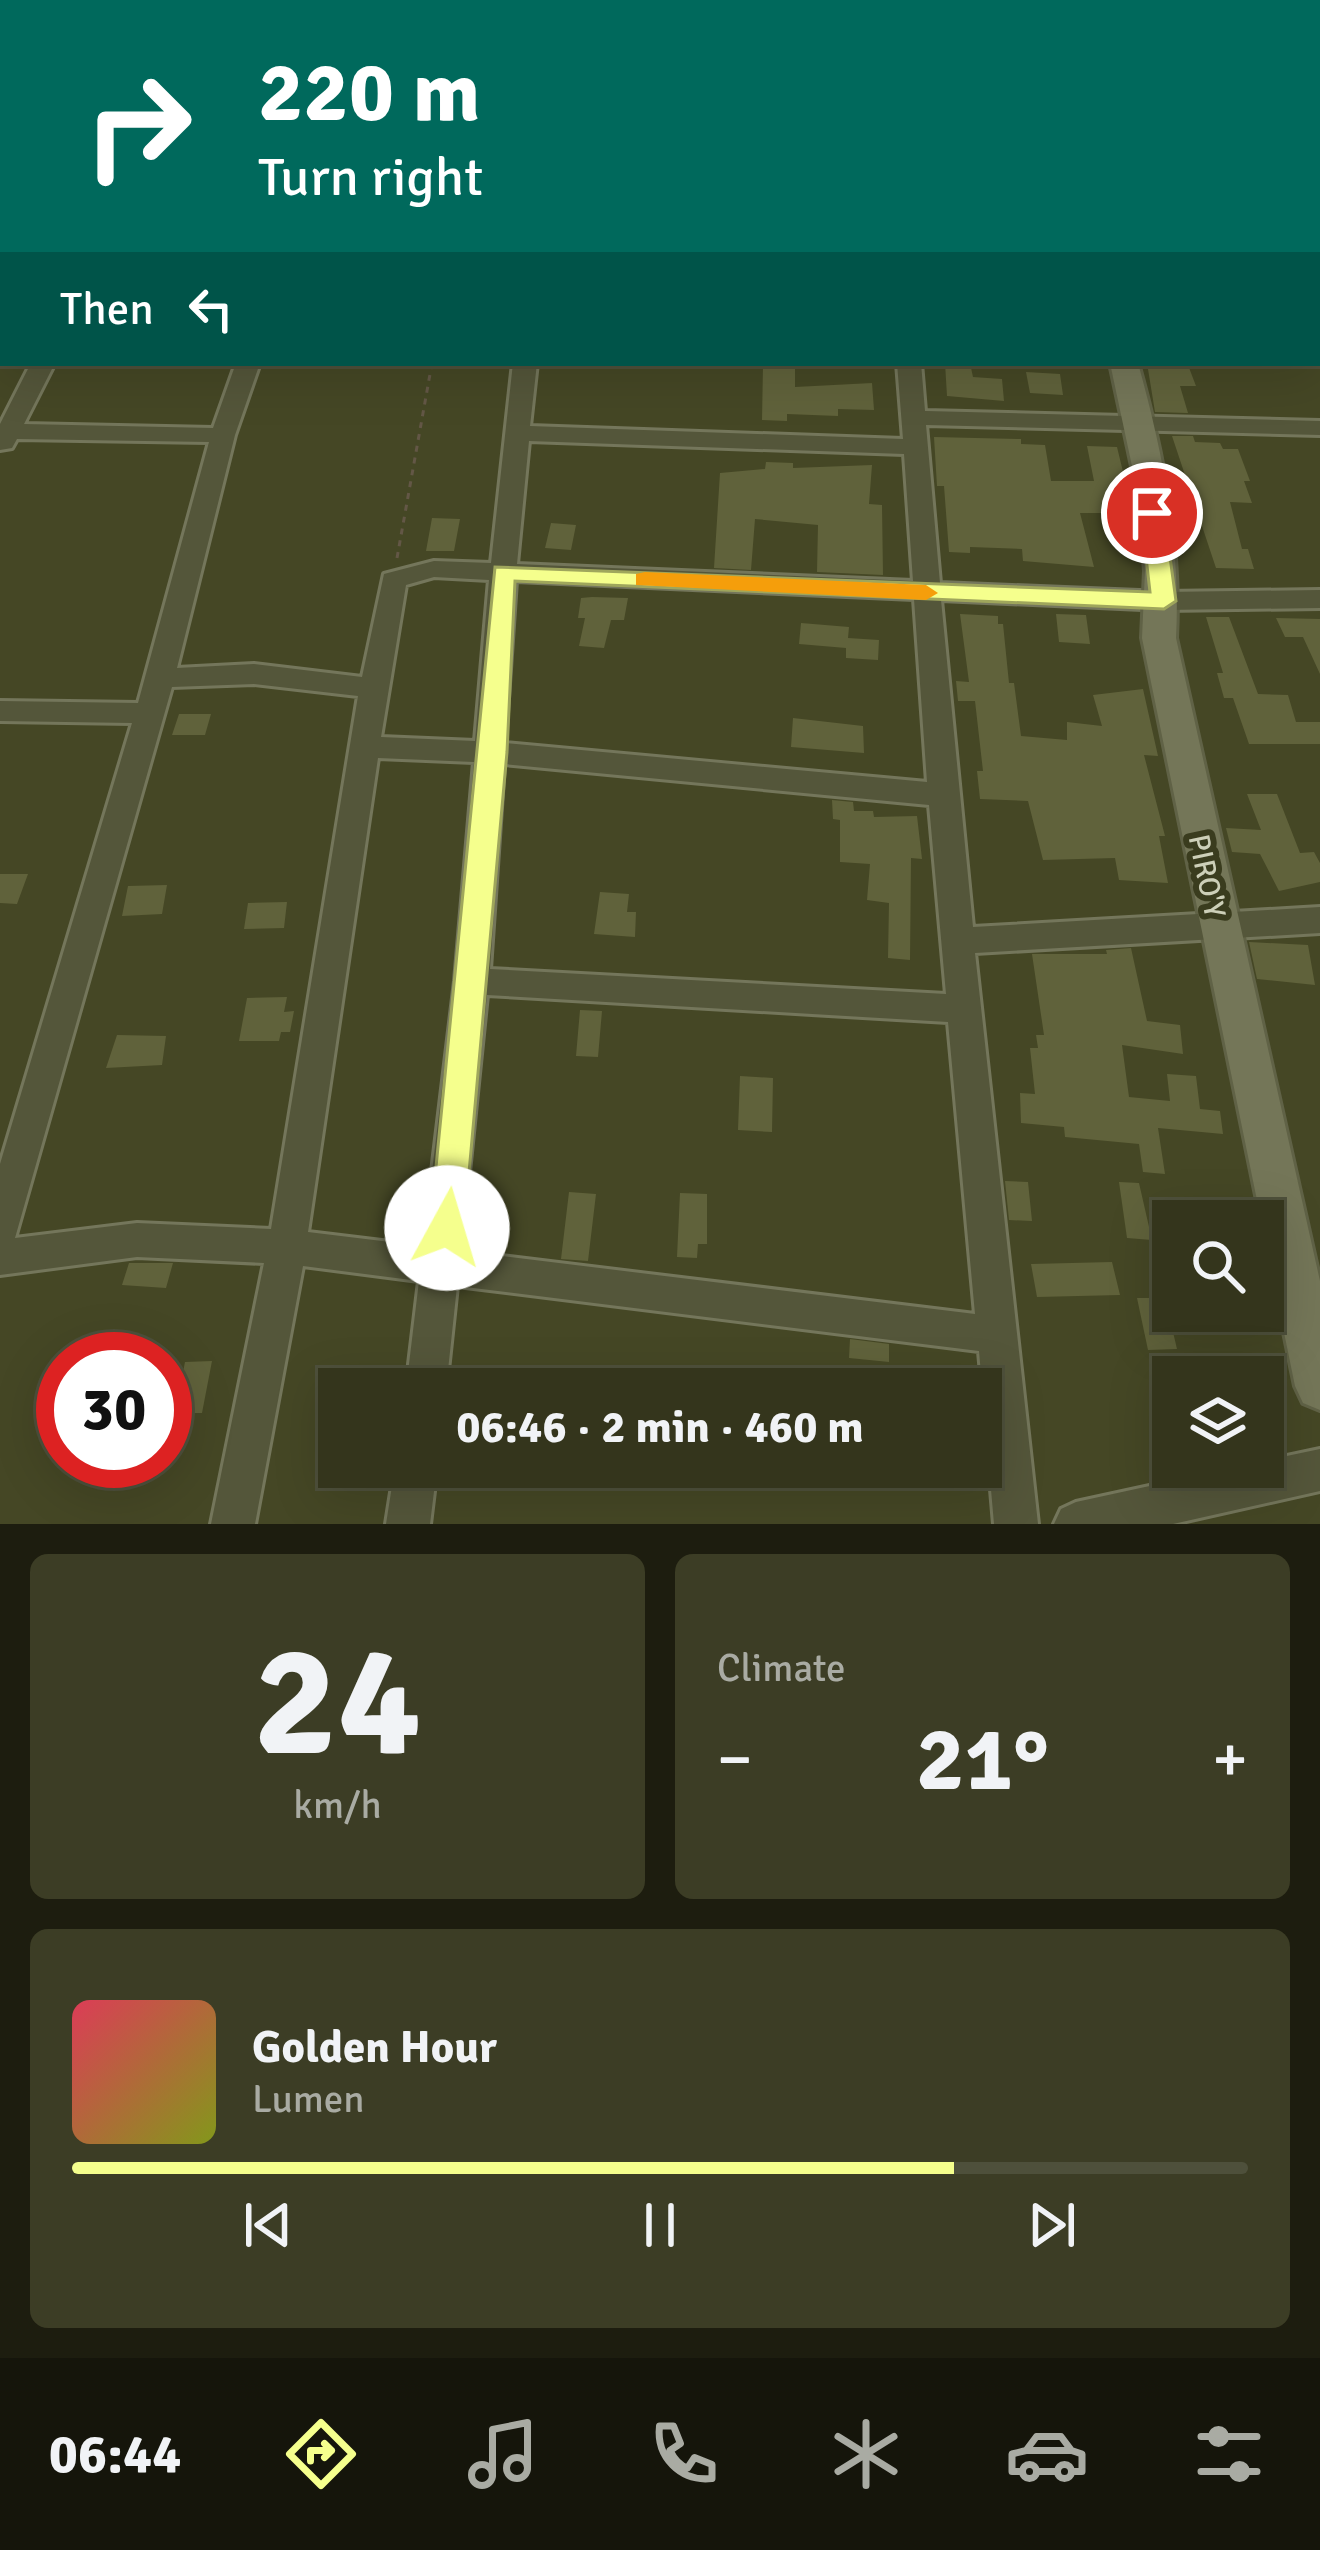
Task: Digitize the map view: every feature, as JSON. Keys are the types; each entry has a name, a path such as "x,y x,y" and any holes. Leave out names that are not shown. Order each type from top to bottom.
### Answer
{"main road":[{"name":"PIRO'Y","path":"1125,366 1141,425 1164,601 1159,638 1216,923 1320,1386"}],"street":[{"path":"41,366 3,437 223,435"},
{"path":"0,1228 160,678 223,435 247,366"},
{"path":"430,1368 494,752 503,573 525,366"},
{"path":"910,366 944,795 1016,1524"},
{"path":"520,433 915,433 1141,425 1320,428"},
{"path":"233,1524 287,1247 393,580 434,569 1164,601 1320,599"},
{"path":"160,678 254,674 374,688"},
{"path":"0,711 148,713"},
{"path":"363,747 494,752 944,795"},
{"path":"958,941 1320,920"},
{"path":"472,981 964,1010"},
{"path":"0,1257 137,1240 287,1247 997,1335"},
{"path":"1076,1524 1320,1470"},
{"path":"408,1524 413,1488"}],"path":[{"path":"393,580 430,366"}],"building":[{"path":"763,366 795,366 795,387 872,383 874,410 838,409 838,416 787,414 787,421 762,420"},
{"path":"945,366 971,366 973,377 1002,379 1004,401 947,396"},
{"path":"1147,366 1188,366 1196,386 1180,386 1188,413 1155,412"},
{"path":"1026,372 1060,374 1063,395 1030,393"},
{"path":"1172,436 1193,436 1195,442 1238,449 1252,503 1230,502 1242,549 1248,549 1254,569 1216,568"},
{"path":"934,437 1021,439 1021,444 1045,445 1051,481 1094,481 1087,446 1117,447 1133,513 1080,513 1094,567 1023,561 1022,549 970,547 970,553 949,552"},
{"path":"766,462 793,463 793,468 872,465 869,504 882,505 883,575 817,572 818,525 755,519 751,570 714,568 720,473 765,469"},
{"path":"432,518 460,519 454,551 426,551"},
{"path":"551,523 576,525 571,550 545,548"},
{"path":"581,598 628,598 624,620 611,620 604,648 579,646 585,618 578,618"},
{"path":"960,614 998,616 998,624 1003,624 1021,736 1067,740 1067,722 1102,726 1093,695 1143,689 1158,756 1144,755 1165,836 1159,836 1168,883 1119,880 1115,858 1043,860 1028,801 980,799 977,771 983,771 975,701 958,701 956,681 969,682"},
{"path":"1056,614 1086,615 1090,644 1059,642"},
{"path":"1206,617 1229,617 1258,694 1288,695 1296,722 1320,722 1320,744 1249,744 1233,698 1224,698 1217,673 1223,673"},
{"path":"1276,618 1320,619 1320,674 1303,637 1285,637"},
{"path":"801,623 849,627 848,638 879,640 878,660 846,658 846,648 799,644"},
{"path":"179,714 211,714 205,735 172,735"},
{"path":"793,718 863,726 864,753 791,747"},
{"path":"1247,794 1277,794 1300,853 1314,852 1320,863 1320,882 1279,891 1260,854 1232,852 1226,828 1261,830"},
{"path":"832,800 853,802 854,811 873,811 874,817 917,816 922,859 911,858 910,960 888,958 889,903 867,900 870,864 840,862 840,820 833,819"},
{"path":"0,874 28,874 17,904 0,903"},
{"path":"167,885 162,914 122,916 128,886"},
{"path":"600,892 629,894 627,912 636,912 635,937 594,934"},
{"path":"287,902 284,928 244,929 248,903"},
{"path":"1249,942 1308,945 1315,985 1257,979"},
{"path":"1131,948 1147,1021 1180,1025 1183,1054 1122,1045 1129,1097 1170,1101 1167,1074 1196,1076 1200,1109 1220,1111 1223,1134 1158,1128 1165,1174 1143,1172 1139,1144 1065,1137 1064,1127 1021,1123 1020,1093 1035,1094 1030,1048 1038,1048 1036,1035 1044,1035 1032,954 1107,954 1106,950"},
{"path":"287,997 284,1012 294,1011 290,1032 281,1032 279,1041 239,1041 247,998"},
{"path":"580,1010 602,1011 598,1057 576,1056"},
{"path":"117,1035 166,1036 162,1065 106,1068"},
{"path":"740,1076 773,1078 772,1132 738,1130"},
{"path":"1005,1181 1028,1182 1032,1221 1009,1220"},
{"path":"1119,1182 1139,1183 1152,1240 1127,1238"},
{"path":"569,1192 596,1194 588,1261 561,1259"},
{"path":"680,1193 707,1194 707,1244 698,1244 697,1258 677,1257"},
{"path":"1112,1262 1120,1295 1037,1297 1031,1264"},
{"path":"129,1263 173,1263 166,1288 122,1285"},
{"path":"1137,1298 1152,1298 1152,1332 1173,1332 1177,1349 1148,1350"},
{"path":"850,1339 889,1344 889,1362 849,1358"},
{"path":"212,1361 202,1413 192,1413 192,1362"}],"slow traffic":[{"path":"645,579 926,593"}],"route":[{"path":"447,1228 494,752 503,573 1164,601 1152,513"}]}
